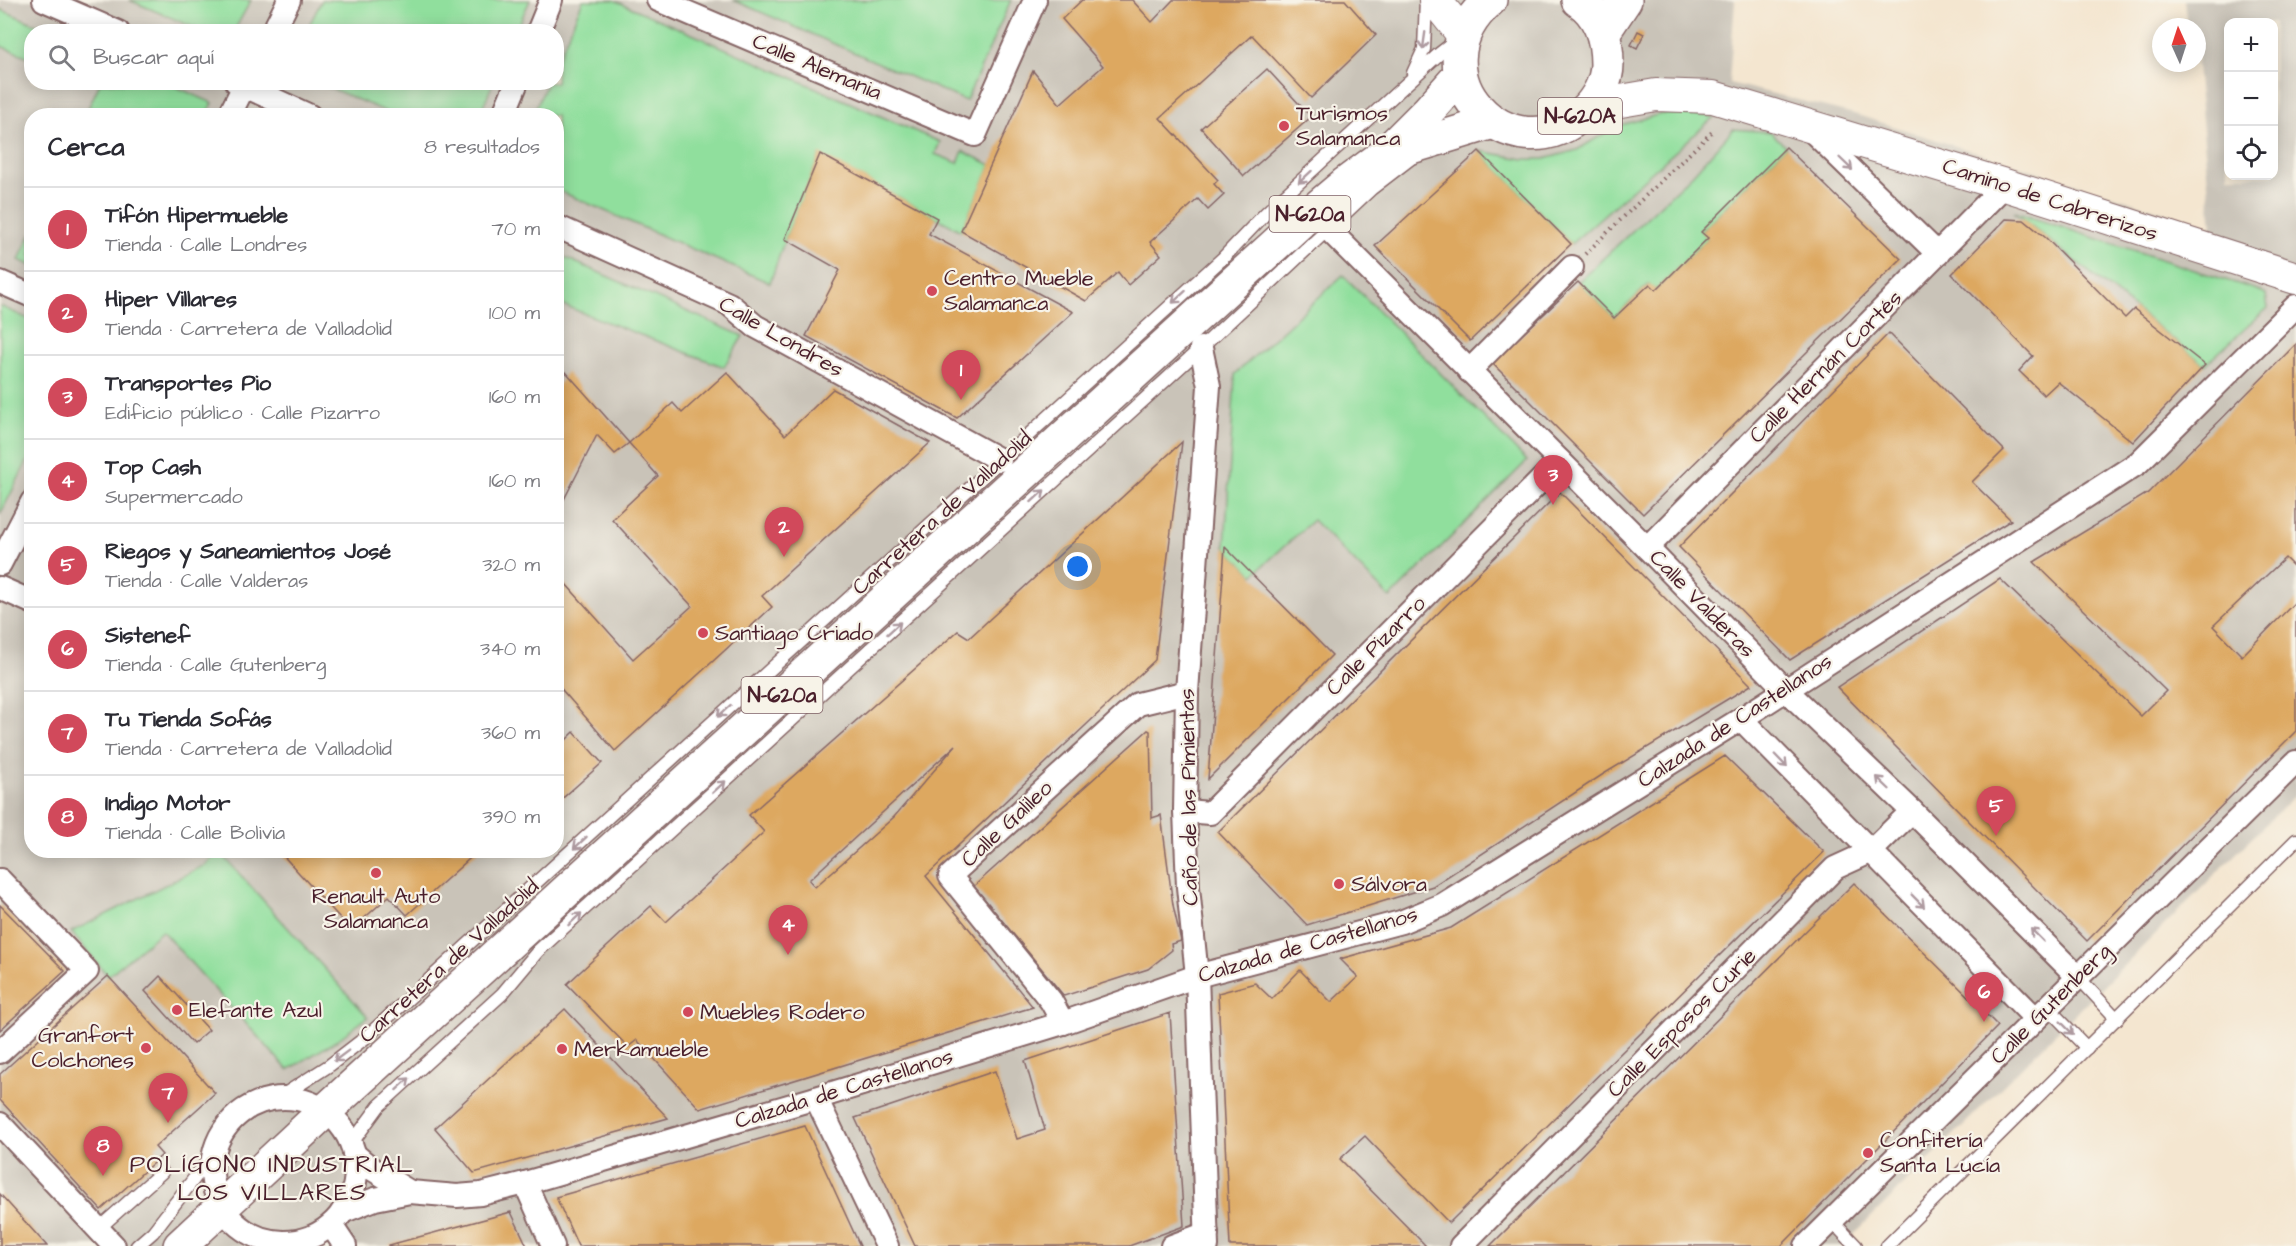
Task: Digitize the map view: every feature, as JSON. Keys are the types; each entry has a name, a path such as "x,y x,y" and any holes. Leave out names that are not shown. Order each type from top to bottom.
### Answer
{"highway":[{"name":"N-620A","path":"1490,0 1478,11 1463,36 1459,50 1460,75 1468,96 1478,110 1493,122 1514,130 1534,133 1556,130 1575,120 1591,106 1601,89 1607,69 1607,51 1603,33 1593,13 1578,0"},
{"path":"1603,33 1625,0"},
{"name":"Carretera de Valladolid","path":"180,1246 325,1111 1292,230 1345,184 1384,155 1460,75"},
{"name":"Carretera de Valladolid","path":"1384,155 1493,122"}],"street":[{"path":"44,0 99,24"},
{"path":"277,24 289,0"},
{"path":"541,24 550,0"},
{"name":"Calle Alemania","path":"658,0 975,135 1035,0"},
{"path":"1435,0 1463,36"},
{"name":"Camino de Cabrerizos","path":"1607,69 1656,95"},
{"path":"232,108 240,90"},
{"path":"255,90 293,108"},
{"path":"506,108 514,90"},
{"name":"Camino de Cabrerizos","path":"1591,106 1656,95 1713,97 2005,185 2296,278"},
{"name":"Camino de Cabrerizos","path":"1804,123 1938,254"},
{"name":"Calle Hernán Cortés","path":"1647,548 2005,185"},
{"name":"Calle Londres","path":"564,230 729,304 755,326 1000,460"},
{"name":"Calle Valderas","path":"1329,230 1785,689 1912,811 2078,977"},
{"path":"1469,371 1572,267"},
{"path":"0,282 24,292"},
{"name":"Calzada de Castellanos","path":"337,1219 375,1199 410,1192 469,1196 525,1183 1063,1023 1197,976 1401,922 1443,905 1741,719 2138,463 2296,306"},
{"name":"Caño de las Pimientas","path":"1201,348 1209,386 1187,692 1185,810 1188,887 1197,976 1207,1239"},
{"name":"Calle Pizarro","path":"1185,810 1210,813 1560,461"},
{"path":"0,564 24,518"},
{"path":"0,588 24,598"},
{"name":"Calle Galileo","path":"1063,1023 1051,1001 950,876 1138,704 1187,692"},
{"path":"1741,719 1870,852 2041,1013"},
{"name":"Calle Gutenberg","path":"1806,1246 2296,762"},
{"name":"Calle Esposos Curie","path":"1461,1246 1835,868 1870,852 1912,811"},
{"path":"0,880 87,971 0,1052"},
{"name":"Carretera de Valladolid","path":"337,1219 308,1238 282,1244 261,1238 239,1227 222,1208 214,1191 213,1154 222,1133 236,1116 255,1104 277,1098 302,1101 325,1111 340,1126 352,1149"},
{"path":"816,1098 887,1246"},
{"path":"0,1124 107,1241"},
{"path":"345,1246 337,1219 352,1194 356,1174 352,1149"},
{"name":"Calzada de Castellanos","path":"352,1149 372,1168 410,1192"},
{"path":"525,1183 553,1246"},
{"path":"1172,1246 1207,1239"}],"lane":[{"path":"1410,80 1424,49 1426,0"},
{"name":"Carretera de Valladolid","path":"564,857 1223,258 1266,213 1410,80 1463,36"},
{"name":"Carretera de Valladolid","path":"352,1149 379,1106 502,994 531,958 1201,348 1384,178 1438,138"},
{"path":"1887,1246 2296,840"},
{"name":"Carretera de Valladolid","path":"277,1098 330,1065 365,1038 563,858"},
{"path":"2078,977 2117,1019"},
{"path":"2041,1013 2087,1048"},
{"name":"Carretera de Valladolid","path":"138,1246 153,1232 213,1154"},
{"path":"107,1241 162,1172"},
{"path":"1832,1221 1856,1246"}],"path":[{"path":"1572,267 1714,130"}],"shaded area":[{"name":"POLÍGONO INDUSTRIAL LOS VILLARES","path":"0,0 1735,0 1729,83 1854,114 2212,227 2198,72 2206,72 2206,18 2186,18 2184,0 2296,0 2296,794 1842,1246 0,1246"}],"green space":[{"path":"129,0 251,0 238,24 186,24"},
{"path":"322,0 530,0 519,24 310,24"},
{"path":"583,0 614,0 940,142 935,154 958,163 963,151 991,165 961,231 820,155 785,239 770,283 564,193 564,108 536,108 544,90 564,90 564,45"},
{"path":"733,0 1011,0 966,101"},
{"path":"0,9 35,24 24,24 24,55 0,46"},
{"path":"97,90 183,90 213,103 210,108 88,108"},
{"path":"335,90 490,90 482,108 377,108"},
{"path":"1682,113 1714,117 1571,244 1479,151 1524,159 1544,159 1577,150 1617,126 1661,114"},
{"path":"1733,129 1771,132 1786,147 1701,231 1708,238 1656,290 1649,284 1614,318 1578,282 1693,174"},
{"path":"2014,212 2257,290 2266,295 2268,308 2205,365"},
{"path":"24,249 24,262 19,260"},
{"path":"564,257 743,336 724,367 564,306"},
{"path":"1343,275 1527,461 1390,598 1313,520 1253,575 1225,547 1235,374"},
{"path":"0,306 24,317 24,468 0,515"},
{"path":"212,858 225,858 368,1017 336,1041 288,1070 162,931 108,976 71,932 205,865"}],"building":[{"path":"1082,0 1132,0 1152,22 1173,0 1345,0 1376,35 1311,98 1252,35 1160,118 1218,180 1214,184 1224,195 1208,210 1198,199 1150,242 1161,255 1128,285 1118,272 1086,301 961,231 1033,71 1060,104 1103,66 1062,19"},
{"path":"1638,31 1644,34 1637,48 1631,45"},
{"path":"1267,69 1311,117 1244,176 1201,128"},
{"path":"1786,147 1901,259 1643,514 1492,363 1578,282 1614,318 1650,284 1656,290 1708,238 1701,232"},
{"path":"1479,151 1571,244 1470,341 1375,246"},
{"name":"Centro Mueble Salamanca","path":"820,154 937,218 929,234 1073,312 957,418 806,336 840,270 785,239"},
{"path":"2006,219 2024,220 2046,238 2125,318 2134,309 2205,365 2133,442 2058,382 2044,395 2019,371 2033,356 1952,274"},
{"path":"1889,333 2004,450 1972,482 2011,520 1790,660 1679,547"},
{"path":"2296,344 2296,569 2285,558 2213,626 2242,656 2296,601 2296,731 2087,941 1837,687 2000,579 2141,716 2166,691 2034,562 2148,493"},
{"path":"566,372 629,443 615,454 597,435 564,499 564,375"},
{"path":"727,372 785,435 833,389 930,443 762,596 772,607 615,751 564,692 564,582 633,659 692,606 612,519 658,476 629,443 673,403 682,413"},
{"path":"1182,442 1155,660 926,876 1033,1007 700,1109 637,1040 628,1047 567,984 651,906 666,922 764,832 749,815 958,631 969,638","holes":["956,745 894,817 815,887 809,880"]},
{"path":"1560,492 1751,685 1602,775 1433,886 1307,925 1218,832"},
{"path":"1225,547 1332,655 1208,779 1218,644"},
{"path":"1148,730 1150,731 1152,818 1161,815 1173,905 1181,941 1171,944 1172,950 1148,969 1064,996 974,886"},
{"path":"574,732 602,763 564,797 564,738 566,740"},
{"path":"1725,756 1824,852 1449,1223 1365,1136 1340,1159 1426,1246 1230,1246 1218,993 1255,983 1272,999 1300,970 1331,1002 1358,977 1340,959 1451,928"},
{"name":"Renault Auto Salamanca","path":"285,858 470,858 407,915 389,896 351,930"},
{"path":"1854,883 1998,1026 1781,1246 1490,1246"},
{"path":"0,905 65,971 0,1030"},
{"path":"108,976 215,1093 155,1147 162,1155 101,1210 0,1100 0,1074"},
{"name":"Elefante Azul","path":"160,976 209,1030 193,1044 145,991"},
{"name":"Merkamueble","path":"565,1009 668,1118 474,1173 435,1128"},
{"path":"1170,1013 1184,1226 1129,1246 915,1246 855,1118 995,1071 1017,1139 1045,1130 1025,1061"},
{"path":"805,1126 860,1246 578,1246 556,1197"},
{"path":"0,1194 47,1246 0,1246"},
{"path":"511,1212 527,1246 389,1246 389,1245"}],"place":[{"name":"Turismos Salamanca","path":"1284,126"},
{"name":"Centro Mueble Salamanca","path":"932,291"},
{"name":"Tifón Hipermueble","path":"961,400"},
{"name":"Transportes Pio","path":"1553,505"},
{"name":"Hiper Villares","path":"784,557"},
{"name":"Santiago Criado","path":"703,633"},
{"name":"Riegos y Saneamientos José","path":"1996,836"},
{"name":"Renault Auto Salamanca","path":"376,873"},
{"name":"Sálvora","path":"1339,884"},
{"name":"Top Cash","path":"788,955"},
{"name":"Elefante Azul","path":"177,1010"},
{"name":"Muebles Rodero","path":"688,1012"},
{"name":"Sistenef","path":"1984,1022"},
{"name":"Granfort Colchones","path":"146,1048"},
{"name":"Merkamueble","path":"562,1049"},
{"name":"Tu Tienda Sofás","path":"168,1123"},
{"name":"Confitería Santa Lucía","path":"1868,1153"},
{"name":"Indigo Motor","path":"103,1176"}],"district":[{"name":"POLÍGONO INDUSTRIAL LOS VILLARES","path":"272,1179"}]}
